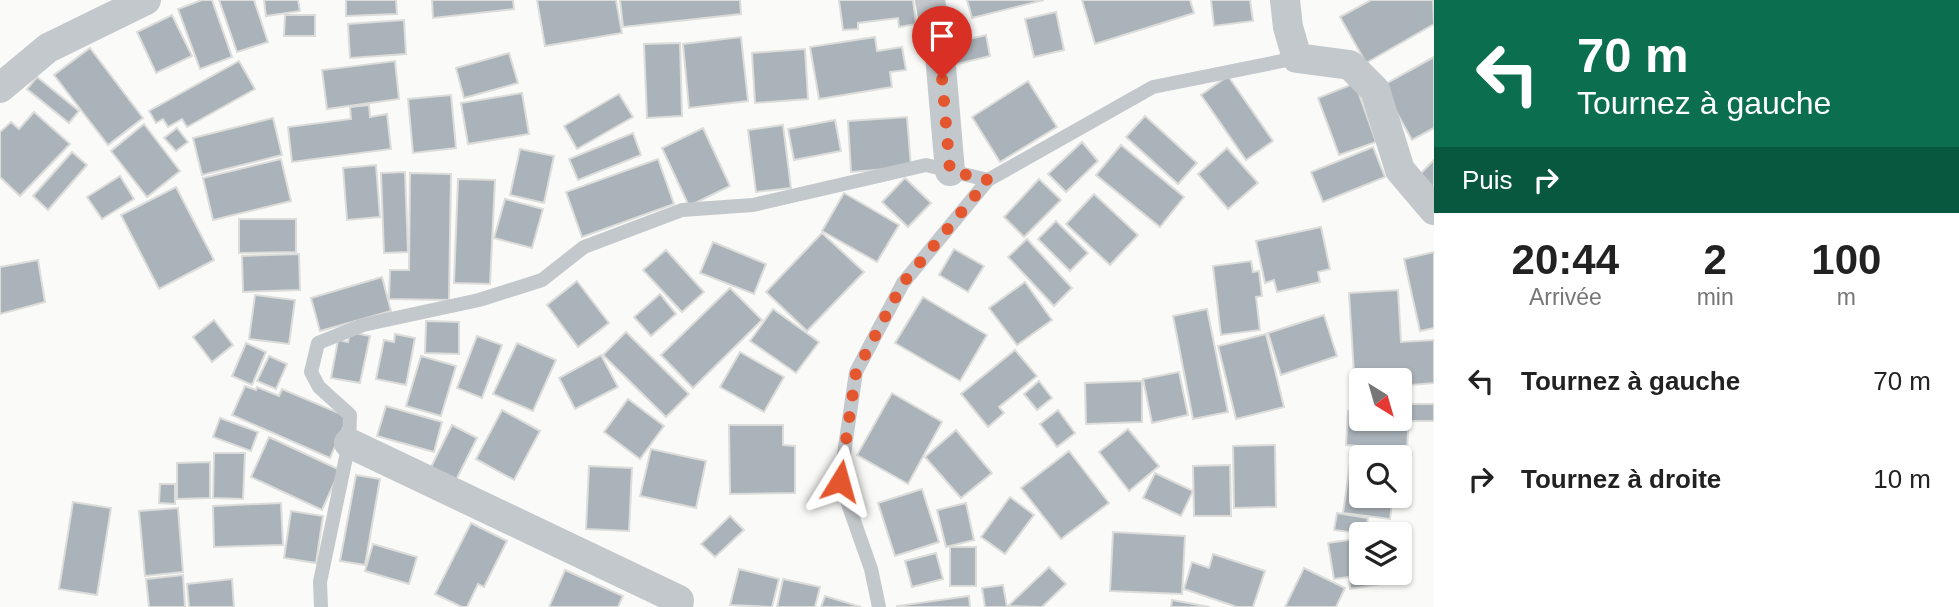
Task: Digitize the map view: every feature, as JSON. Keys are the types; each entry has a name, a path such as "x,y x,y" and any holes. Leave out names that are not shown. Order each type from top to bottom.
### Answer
{"street":[{"path":"0,88 48,48 146,0"},
{"path":"930,0 940,55 950,171"},
{"path":"1285,0 1288,27 1297,58 1350,65 1375,90 1400,170 1434,210"},
{"path":"349,443 679,600 678,607"}],"lane":[{"path":"879,607 871,569 840,481 856,372 903,283 988,180 1153,87 1297,58"},
{"path":"321,607 320,582 349,443 350,415 318,387 311,372 318,344 363,325 479,300 542,280 584,247 682,210 753,205 926,165 988,180"}],"building":[{"path":"202,0 212,0 232,57 200,69 178,9"},
{"path":"219,0 254,0 268,42 237,52"},
{"path":"264,0 298,0 300,11 266,16"},
{"path":"346,0 396,0 397,14 346,16"},
{"path":"432,0 513,0 514,9 433,18"},
{"path":"537,0 616,0 622,33 545,46"},
{"path":"620,0 740,0 741,14 623,27"},
{"path":"839,0 913,0 916,24 899,27 898,18 858,23 858,29 843,30"},
{"path":"967,0 1044,0 972,18"},
{"path":"1082,0 1190,0 1194,13 1095,44"},
{"path":"1211,0 1250,0 1253,21 1214,26"},
{"path":"1371,0 1433,0 1434,24 1366,63 1340,17"},
{"path":"1056,12 1064,50 1034,57 1025,19"},
{"path":"172,15 192,56 156,73 137,32"},
{"path":"285,15 315,15 315,36 284,36"},
{"path":"404,20 406,54 350,58 348,24"},
{"path":"986,35 990,56 957,64 953,43"},
{"path":"741,37 748,101 689,108 683,44"},
{"path":"875,37 877,51 902,47 906,70 890,72 892,87 819,99 810,47"},
{"path":"680,43 682,116 647,118 644,44"},
{"path":"90,48 143,118 108,145 54,75"},
{"path":"805,49 808,99 755,103 752,53"},
{"path":"509,53 518,83 464,98 456,68"},
{"path":"1434,57 1434,128 1412,140 1382,86"},
{"path":"239,61 255,89 187,127 182,119 168,127 163,119 156,123 149,111"},
{"path":"395,61 399,99 327,109 322,70"},
{"path":"1228,76 1273,141 1246,160 1201,95"},
{"path":"37,77 79,111 69,123 27,89"},
{"path":"1028,81 1057,127 1000,162 972,117"},
{"path":"1355,83 1376,142 1339,155 1318,98"},
{"path":"522,93 529,134 468,144 461,103"},
{"path":"619,94 633,117 577,149 564,126"},
{"path":"451,95 456,148 413,153 408,99"},
{"path":"369,105 370,117 387,114 391,149 292,162 288,127 351,119 350,107"},
{"path":"34,112 70,144 20,196 0,177 0,132 11,122 19,129"},
{"path":"1145,116 1197,163 1178,184 1126,137"},
{"path":"907,117 911,167 851,172 848,121"},
{"path":"273,118 282,155 202,175 193,138"},
{"path":"835,120 841,151 794,160 788,129"},
{"path":"144,124 180,171 147,197 111,151"},
{"path":"783,125 791,188 756,192 748,130"},
{"path":"177,128 188,142 176,151 164,138"},
{"path":"703,128 730,186 689,206 662,148"},
{"path":"633,133 641,155 578,180 569,159"},
{"path":"1082,142 1098,161 1066,192 1048,174"},
{"path":"1121,145 1184,197 1160,227 1096,175"},
{"path":"1373,147 1385,177 1323,202 1311,172"},
{"path":"1227,148 1258,183 1228,209 1198,174"},
{"path":"520,149 554,156 544,203 510,195"},
{"path":"72,152 87,165 48,210 33,196"},
{"path":"281,159 291,201 213,220 203,178"},
{"path":"658,159 674,204 582,237 566,192"},
{"path":"1434,160 1434,199 1415,179"},
{"path":"376,165 380,217 347,220 343,168"},
{"path":"405,172 408,252 384,253 381,173"},
{"path":"410,173 451,174 449,300 389,299 390,270 409,270"},
{"path":"120,176 134,199 102,219 87,197"},
{"path":"905,178 931,203 908,227 882,202"},
{"path":"458,179 495,180 490,284 454,283"},
{"path":"1039,179 1061,200 1024,237 1004,217"},
{"path":"176,187 214,260 159,289 121,215"},
{"path":"844,193 899,225 877,262 822,231"},
{"path":"1094,194 1138,235 1110,265 1066,224"},
{"path":"505,199 543,209 532,248 494,238"},
{"path":"239,219 296,219 296,252 239,253"},
{"path":"1056,221 1088,253 1070,271 1038,239"},
{"path":"1321,227 1330,269 1318,272 1320,282 1277,292 1274,280 1265,283 1256,241"},
{"path":"822,233 864,272 807,331 766,292"},
{"path":"1027,239 1072,288 1054,306 1008,257"},
{"path":"713,242 766,264 754,294 700,273"},
{"path":"954,249 984,266 968,292 939,275"},
{"path":"666,250 704,292 682,312 643,270"},
{"path":"1434,252 1434,328 1420,331 1404,259"},
{"path":"299,254 300,290 243,292 242,256"},
{"path":"38,260 45,302 0,314 0,267"},
{"path":"1251,261 1253,272 1259,271 1262,296 1256,297 1260,330 1221,335 1213,266"},
{"path":"382,277 391,311 320,331 311,298"},
{"path":"577,281 609,323 578,347 547,305"},
{"path":"1025,282 1052,320 1017,345 989,308"},
{"path":"730,288 762,320 693,388 661,355"},
{"path":"1398,290 1401,342 1434,340 1434,383 1412,385 1412,368 1354,368 1349,293"},
{"path":"660,294 676,314 651,336 634,317"},
{"path":"255,295 295,300 289,344 249,339"},
{"path":"923,297 987,335 960,381 895,343"},
{"path":"773,309 819,342 796,373 750,341"},
{"path":"1207,309 1228,412 1193,419 1173,316"},
{"path":"1324,315 1337,356 1281,375 1268,333"},
{"path":"214,320 233,345 212,362 193,337"},
{"path":"426,321 459,322 459,354 425,353"},
{"path":"350,332 370,336 360,383 331,378 338,340 348,342"},
{"path":"626,332 689,394 666,417 603,355"},
{"path":"395,334 415,338 406,385 376,379 384,340 394,342"},
{"path":"1266,334 1284,407 1236,419 1218,346"},
{"path":"477,336 502,345 482,398 457,388"},
{"path":"246,343 266,352 252,385 232,376"},
{"path":"517,343 556,360 533,411 493,394"},
{"path":"1015,350 1037,376 999,407 1004,413 988,427 961,394"},
{"path":"740,352 784,377 764,412 720,387"},
{"path":"601,355 618,387 575,409 559,378"},
{"path":"269,356 287,364 276,389 257,381"},
{"path":"421,356 456,366 441,416 406,406"},
{"path":"1179,372 1188,415 1152,423 1143,379"},
{"path":"1039,381 1052,398 1037,410 1024,394"},
{"path":"1142,381 1142,422 1086,424 1085,383"},
{"path":"245,386 256,390 257,387 279,396 282,389 348,417 330,458 232,415"},
{"path":"892,393 942,422 908,484 857,455"},
{"path":"628,399 664,426 640,459 604,432"},
{"path":"1412,404 1434,404 1434,421 1412,421"},
{"path":"386,406 442,422 434,452 377,436"},
{"path":"502,410 540,431 514,480 476,459"},
{"path":"1058,410 1075,433 1057,447 1040,424"},
{"path":"1348,411 1349,431 1408,431 1407,445 1346,445"},
{"path":"220,418 258,432 251,451 213,437"},
{"path":"452,425 477,438 454,484 429,471"},
{"path":"729,425 783,425 783,445 795,446 795,493 730,494"},
{"path":"1128,429 1159,466 1129,491 1099,452"},
{"path":"956,430 992,473 961,498 925,457"},
{"path":"269,437 340,470 322,510 251,477"},
{"path":"1275,445 1276,507 1234,508 1233,446"},
{"path":"651,449 706,461 696,508 640,496"},
{"path":"1069,451 1109,503 1061,539 1021,488"},
{"path":"214,453 245,453 243,499 213,498"},
{"path":"210,462 210,498 177,499 177,463"},
{"path":"1230,465 1231,516 1194,516 1193,466"},
{"path":"589,466 632,468 629,531 586,529"},
{"path":"1349,470 1349,508 1391,508 1390,519 1343,513"},
{"path":"1155,473 1193,491 1181,516 1143,498"},
{"path":"356,475 380,479 365,565 340,561"},
{"path":"160,484 175,484 175,504 159,503"},
{"path":"922,489 939,542 895,556 878,503"},
{"path":"1010,497 1034,515 1005,554 981,537"},
{"path":"73,502 111,508 97,595 59,589"},
{"path":"281,503 283,545 214,547 213,506"},
{"path":"966,503 974,540 946,547 937,510"},
{"path":"178,508 183,572 145,576 139,511"},
{"path":"291,511 323,516 316,563 284,558"},
{"path":"1337,513 1368,518 1367,522 1349,522 1349,532 1334,530"},
{"path":"730,516 744,530 715,557 701,544"},
{"path":"471,523 507,541 484,587 478,584 467,607 462,607 435,594"},
{"path":"1113,532 1185,536 1182,594 1110,591"},
{"path":"1349,540 1349,577 1334,579 1328,543"},
{"path":"373,544 417,557 409,584 365,571"},
{"path":"950,547 976,547 976,586 950,586"},
{"path":"936,553 943,579 912,587 905,561"},
{"path":"1213,554 1265,571 1253,607 1237,607 1184,589 1192,562 1209,568"},
{"path":"1049,567 1066,584 1042,607 1008,606"},
{"path":"1304,568 1345,588 1336,607 1285,607"},
{"path":"739,569 779,579 772,607 730,605"},
{"path":"565,570 623,596 618,607 549,607"},
{"path":"183,575 185,607 149,607 146,579"},
{"path":"232,579 234,607 189,607 187,584"},
{"path":"783,579 820,587 815,607 777,607"},
{"path":"1003,585 1007,607 985,607 982,588"},
{"path":"1350,585 1375,585 1350,589"},
{"path":"825,596 861,607 821,607"},
{"path":"969,596 970,607 897,607 897,606"},
{"path":"1172,600 1210,607 1171,607"}],"route":[{"path":"840,481 856,372 903,283 988,180 950,171 942,78"}]}
